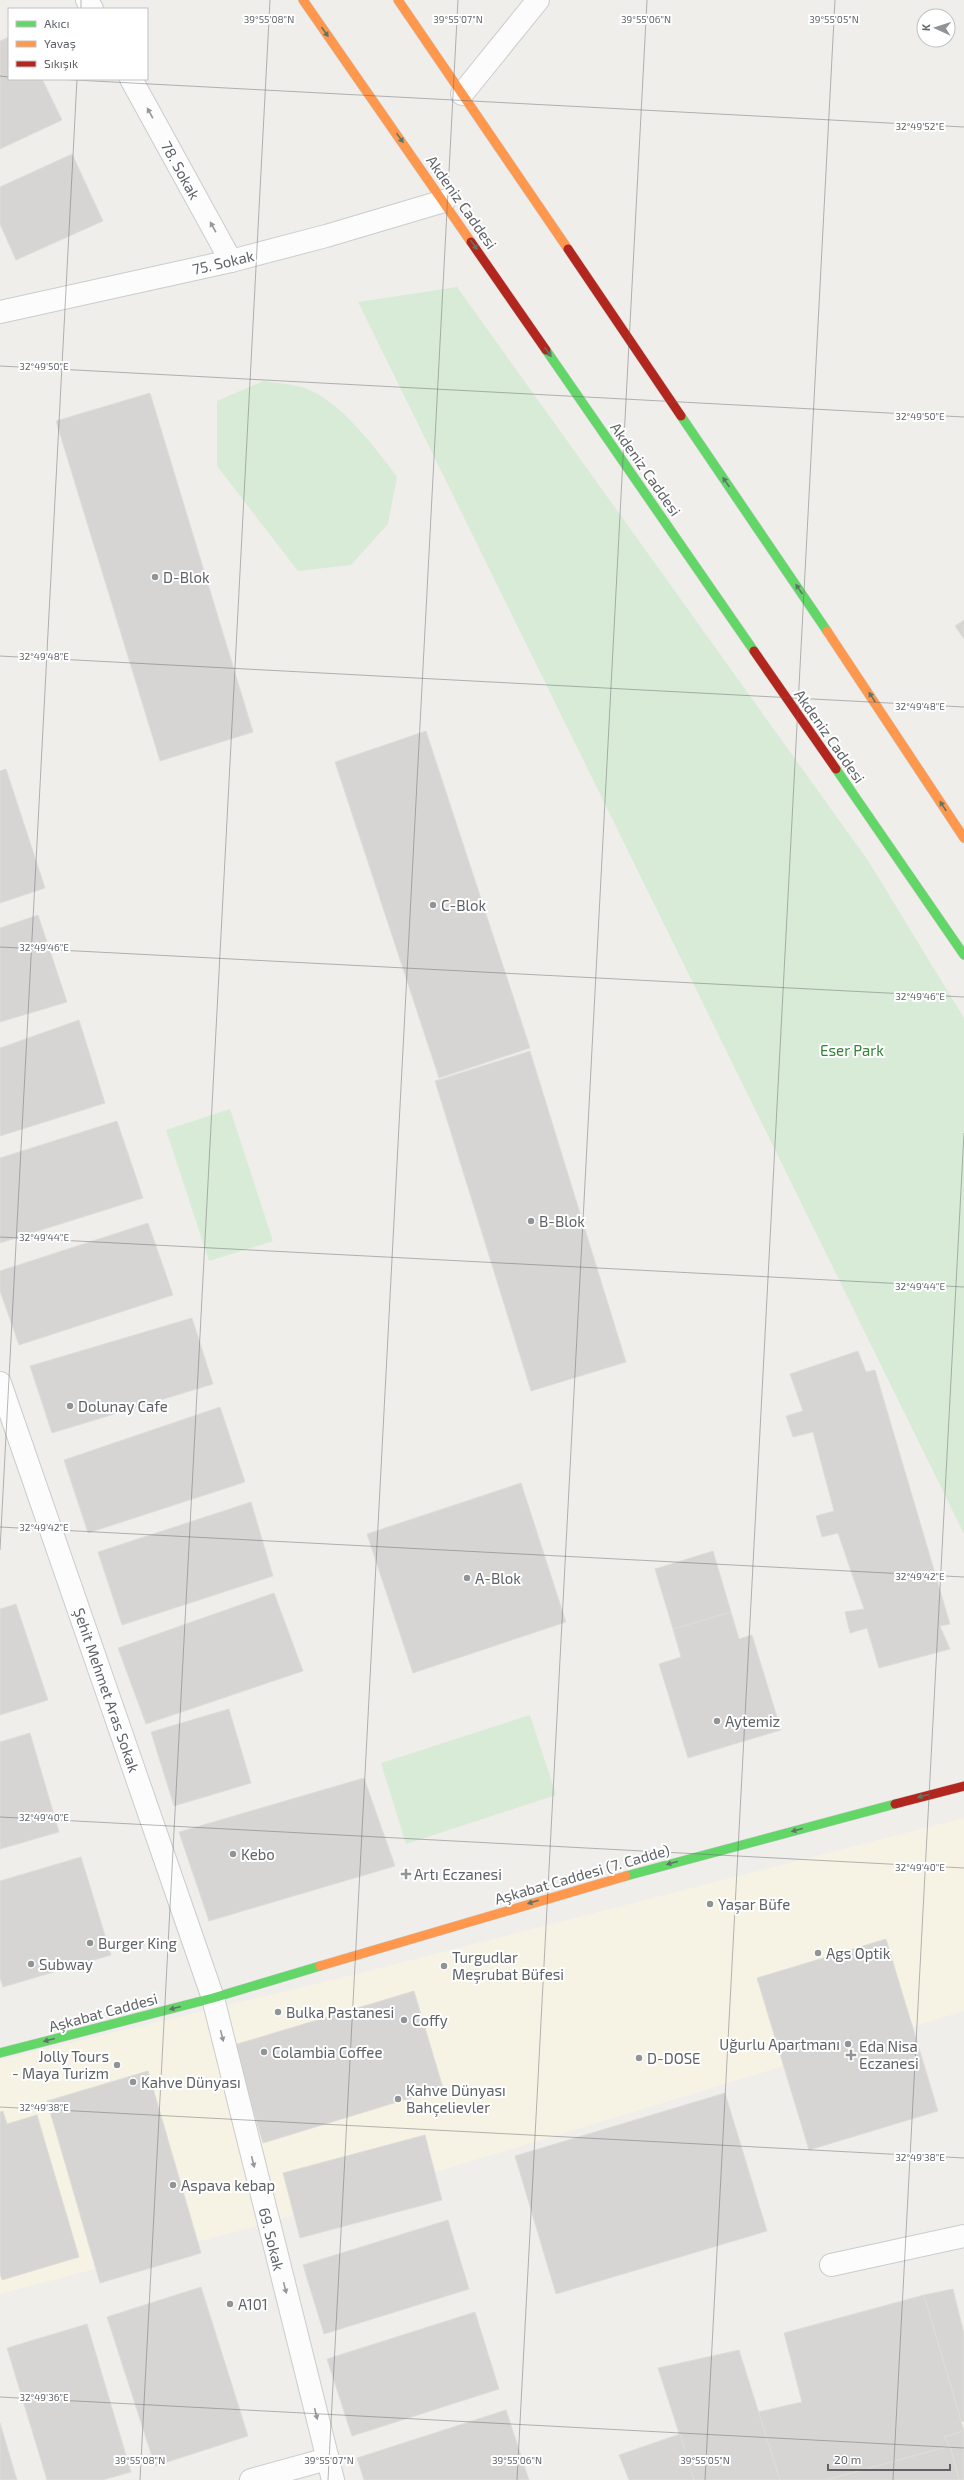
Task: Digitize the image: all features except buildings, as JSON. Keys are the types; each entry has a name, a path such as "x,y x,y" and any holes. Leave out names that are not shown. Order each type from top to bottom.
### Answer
{"main road":[{"name":"Akdeniz Caddesi","path":"303,0 444,201 964,955"},
{"path":"398,0 859,678 964,838"},
{"name":"Aşkabat Caddesi (7. Cadde)","path":"213,1998 609,1880 963,1786"},
{"name":"Aşkabat Caddesi","path":"0,2053 213,1998"}],"street":[{"path":"462,94 538,0"},
{"name":"78. Sokak","path":"132,80 232,261"},
{"name":"75. Sokak","path":"0,312 232,261 326,236 444,201"},
{"name":"Şehit Mehmet Aras Sokak","path":"0,1383 213,1998"},
{"name":"69. Sokak","path":"213,1998 333,2480"},
{"path":"830,2265 964,2236"},
{"path":"251,2480 327,2459"}],"shaded area":[{"path":"964,1818 964,2011 268,2223 0,2294 0,2060 353,1975"}],"green space":[{"name":"Eser Park","path":"457,287 869,862 964,1018 964,1534 358,302"},
{"path":"263,381 305,388 318,394 331,403 368,439 397,477 388,524 351,565 298,571 217,466 217,401"},
{"path":"230,1109 273,1241 209,1261 166,1130"},
{"path":"530,1715 556,1795 406,1844 381,1763"}],"traffic: fast":[{"path":"546,350 754,651"},
{"path":"681,416 827,631"},
{"path":"836,769 964,955"},
{"path":"626,1876 895,1804"},
{"path":"0,2053 213,1998 320,1966"}],"traffic: slow":[{"path":"303,0 471,242"},
{"path":"398,0 568,249"},
{"path":"827,631 964,838"},
{"path":"320,1966 626,1876"}],"traffic: jam":[{"path":"471,242 546,350"},
{"path":"568,249 681,416"},
{"path":"754,651 836,769"},
{"path":"895,1804 964,1786"}],"place":[{"name":"D-Blok","path":"155,577"},
{"name":"C-Blok","path":"433,905"},
{"name":"B-Blok","path":"531,1221"},
{"name":"Dolunay Cafe","path":"70,1406"},
{"name":"A-Blok","path":"467,1578"},
{"name":"Aytemiz","path":"717,1721"},
{"name":"Kebo","path":"233,1854"},
{"name":"Artı Eczanesi","path":"406,1874"},
{"name":"Yaşar Büfe","path":"710,1904"},
{"name":"Burger King","path":"90,1943"},
{"name":"Ags Optik","path":"818,1953"},
{"name":"Subway","path":"31,1964"},
{"name":"Turgudlar Meşrubat Büfesi","path":"444,1966"},
{"name":"Bulka Pastanesi","path":"278,2012"},
{"name":"Coffy","path":"404,2020"},
{"name":"Uğurlu Apartmanı","path":"848,2044"},
{"name":"Colambia Coffee","path":"264,2052"},
{"name":"Eda Nisa Eczanesi","path":"851,2055"},
{"name":"D-DOSE","path":"639,2058"},
{"name":"Jolly Tours - Maya Turizm","path":"117,2065"},
{"name":"Kahve Dünyası","path":"133,2082"},
{"name":"Kahve Dünyası Bahçelievler","path":"398,2099"},
{"name":"Aspava kebap","path":"173,2185"},
{"name":"A101","path":"230,2304"}]}
